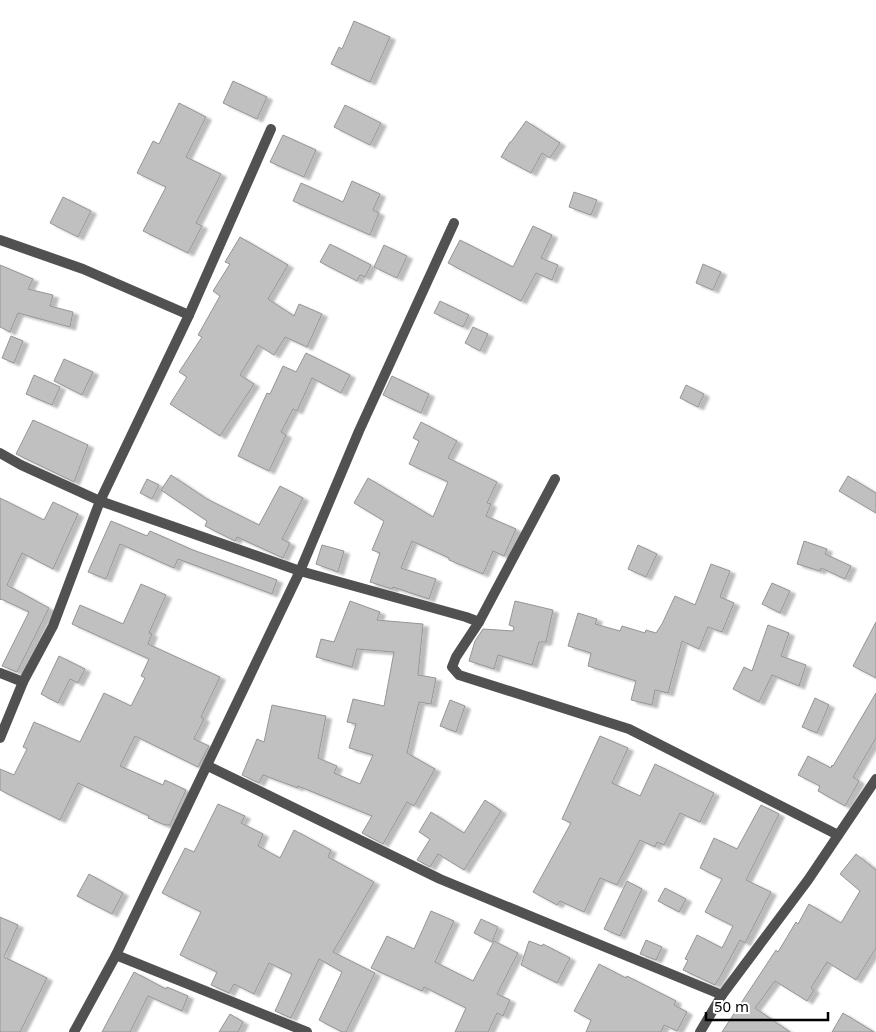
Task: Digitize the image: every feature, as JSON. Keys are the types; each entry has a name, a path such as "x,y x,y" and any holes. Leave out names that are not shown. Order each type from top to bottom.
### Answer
{"street":[{"path":"0,738 23,682 53,626 100,501 189,316 270,129"},
{"path":"74,1032 116,955 300,571 363,422 454,223"},
{"path":"0,240 83,269 189,316"},
{"path":"0,453 21,466 100,501 300,571 479,622"},
{"path":"555,479 479,622 456,657 452,667 459,675 629,729 838,835"},
{"path":"0,673 23,682"},
{"path":"208,766 440,879 722,995"},
{"path":"700,1032 722,995 808,880 876,779"},
{"path":"116,955 307,1032"}],"building":[{"path":"354,21 390,37 370,82 331,64 339,47 342,49"},
{"path":"233,81 267,97 257,119 223,103"},
{"path":"179,103 206,117 186,157 221,174 196,223 202,226 188,253 143,231 166,187 137,173 153,141 159,144"},
{"path":"345,105 381,123 370,145 334,127"},
{"path":"526,121 560,143 550,158 542,153 531,173 501,157"},
{"path":"283,135 316,150 304,177 270,162"},
{"path":"352,181 380,194 373,210 379,213 370,235 293,201 301,183 343,202"},
{"path":"574,192 597,200 591,215 569,207"},
{"path":"63,197 91,211 78,237 50,223"},
{"path":"533,226 552,235 541,258 558,265 552,280 536,273 521,301 448,263 460,240 513,267"},
{"path":"240,237 288,265 268,299 294,316 299,304 322,314 307,347 285,337 274,355 258,345 240,375 254,384 220,436 170,404 187,377 179,372 202,337 198,335 220,296 213,291 230,264 225,262"},
{"path":"330,244 371,265 365,277 360,275 357,281 320,262"},
{"path":"384,245 407,256 397,278 374,267"},
{"path":"703,264 721,272 713,290 696,283"},
{"path":"0,265 33,279 28,289 53,295 50,306 73,312 70,327 18,313 10,332 0,327"},
{"path":"440,301 469,315 463,327 434,313"},
{"path":"473,327 488,334 480,351 465,343"},
{"path":"11,336 23,341 14,363 2,358"},
{"path":"306,353 350,375 341,393 312,378 297,411 293,409 281,432 286,435 269,471 238,456 267,393 270,394 283,366 296,372"},
{"path":"64,359 93,372 82,395 54,381"},
{"path":"34,375 60,387 52,405 26,394"},
{"path":"392,376 429,394 421,413 383,395"},
{"path":"686,385 704,394 698,407 680,398"},
{"path":"33,420 88,445 74,482 16,454"},
{"path":"421,422 457,441 448,458 497,482 487,503 491,504 486,516 516,529 504,556 493,551 483,574 449,560 449,558 412,541 401,568 436,579 429,599 393,587 392,589 370,582 380,553 372,550 384,521 354,503 368,478 433,517 448,482 409,464 419,441 413,438"},
{"path":"171,475 207,499 259,525 280,486 303,498 282,539 290,543 283,558 237,537 235,541 205,526 207,521 161,490"},
{"path":"848,476 876,493 876,513 839,491"},
{"path":"147,479 159,485 152,499 140,493"},
{"path":"0,498 44,520 53,502 78,514 53,569 22,553 7,585 49,608 17,672 2,666 29,612 0,600"},
{"path":"111,521 147,536 150,531 193,550 277,580 272,594 178,559 174,568 120,544 106,579 88,572"},
{"path":"804,541 827,549 825,554 851,566 845,579 821,568 820,571 797,564"},
{"path":"322,545 344,551 338,572 316,564"},
{"path":"638,545 657,554 646,577 628,569"},
{"path":"711,564 730,571 720,597 734,603 722,632 708,627 699,649 682,641 668,693 655,690 652,705 631,700 636,681 588,666 591,653 568,646 578,613 597,619 595,624 620,631 622,626 645,633 646,630 656,633 675,596 695,605"},
{"path":"772,583 790,591 780,613 762,604"},
{"path":"141,584 166,595 149,633 152,634 148,644 220,677 201,717 204,719 194,739 209,746 198,767 135,736 120,766 163,785 165,780 186,790 170,825 165,825 148,818 149,816 78,783 60,820 0,790 0,769 14,775 27,749 23,747 34,722 80,742 104,693 131,706 145,678 141,676 149,659 72,624 80,605 123,624"},
{"path":"350,601 380,612 377,620 423,624 418,675 436,678 431,704 419,702 407,753 435,769 414,806 407,802 383,844 362,833 372,816 298,786 298,788 263,775 259,783 242,775 257,739 264,742 272,705 326,716 318,758 337,766 334,773 360,784 373,755 349,748 356,724 347,722 353,699 384,706 394,652 357,649 352,667 316,657 321,639 334,642"},
{"path":"515,601 553,610 546,642 539,642 532,665 498,655 494,669 469,661 475,641 483,629 513,631 514,627 509,625"},
{"path":"876,622 876,678 853,666"},
{"path":"768,625 789,633 781,656 806,665 799,686 772,675 759,702 733,689 744,667 752,671"},
{"path":"59,656 85,669 78,683 70,679 58,703 41,694"},
{"path":"876,693 876,738 853,777 859,781 845,806 818,791 820,786 798,775 808,756 831,768 833,766"},
{"path":"815,698 829,705 817,733 802,727"},
{"path":"450,700 465,706 456,732 440,726"},
{"path":"600,736 628,748 612,783 640,796 655,764 714,793 700,822 680,813 664,845 657,842 655,847 640,840 617,885 600,878 584,912 560,901 557,905 533,892 571,823 562,819"},
{"path":"485,800 501,811 464,870 438,854 430,867 417,860 430,839 419,832 431,812 464,833"},
{"path":"218,804 245,816 241,823 263,834 258,846 280,858 294,830 331,850 328,857 374,882 333,952 375,973 346,1032 342,1032 319,1020 342,972 319,959 291,1018 275,1011 292,974 269,963 254,994 234,984 229,993 211,985 217,972 180,955 201,912 162,893 185,848 194,852"},
{"path":"761,805 779,814 746,880 771,892 745,943 740,940 715,985 683,970 688,960 685,959 697,935 722,948 733,926 705,912 722,879 700,868 714,838 737,849"},
{"path":"856,854 876,870 876,948 856,980 827,962 811,988 814,990 807,1001 775,981 755,1008 790,1032 722,1032 776,950 778,952 796,922 798,924 809,904 841,923 860,891 840,874"},
{"path":"89,874 123,893 112,914 77,896"},
{"path":"627,881 642,889 620,936 604,929"},
{"path":"665,888 686,899 679,912 658,901"},
{"path":"431,911 454,921 435,962 473,981 494,941 518,953 497,994 510,1000 503,1016 497,1013 488,1032 455,1032 466,1008 424,987 422,991 371,968 387,936 414,949"},
{"path":"0,917 18,925 4,957 47,978 20,1032 0,1032"},
{"path":"481,919 498,927 492,942 474,933"},
{"path":"646,940 662,947 656,960 640,954"},
{"path":"529,941 542,946 543,944 570,958 557,983 521,965"},
{"path":"599,964 676,1001 674,1005 687,1012 677,1031 664,1025 661,1032 586,1032 591,1020 574,1011"},
{"path":"134,972 166,989 167,987 188,996 182,1011 148,996 130,1032 102,1032"},
{"path":"843,1013 874,1032 832,1032"},
{"path":"230,1014 243,1022 238,1032 219,1032"}]}
